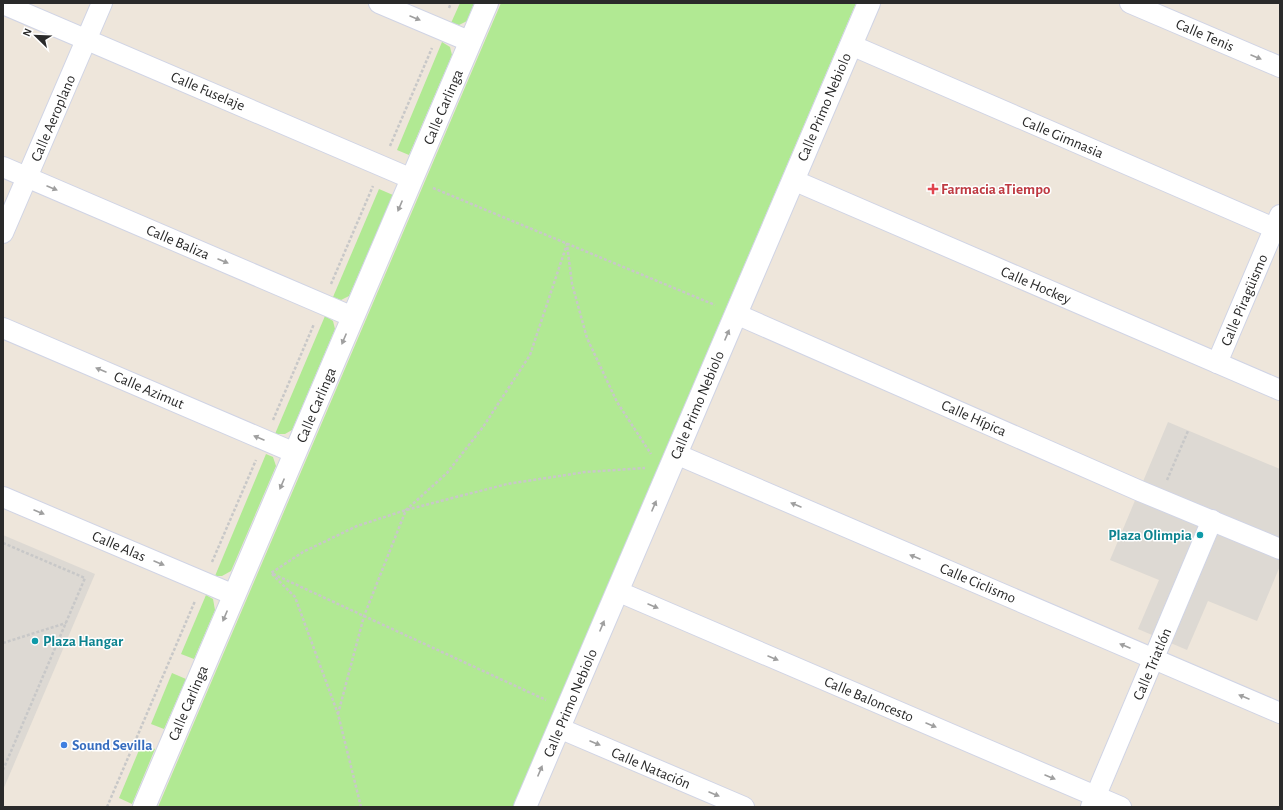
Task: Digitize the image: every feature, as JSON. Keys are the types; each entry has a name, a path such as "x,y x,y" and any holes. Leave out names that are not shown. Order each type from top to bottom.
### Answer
{"street":[{"name":"Calle Aeroplano","path":"3,233 102,3"},
{"path":"379,3 471,42"},
{"name":"Calle Carlinga","path":"144,807 487,3"},
{"name":"Calle Primo Nebiolo","path":"525,807 869,3"},
{"name":"Calle Tenis","path":"1130,3 1280,67"},
{"name":"Calle Fuselaje","path":"3,4 412,179"},
{"name":"Calle Gimnasia","path":"851,45 1277,222"},
{"name":"Calle Baliza","path":"3,167 353,317"},
{"name":"Calle Hockey","path":"793,180 1280,390"},
{"name":"Calle Piragüismo","path":"1217,363 1277,222"},
{"name":"Calle Hípica","path":"736,314 1280,549"},
{"name":"Calle Azimut","path":"3,328 295,453"},
{"name":"Calle Ciclismo","path":"673,462 1154,659 1280,713"},
{"name":"Calle Alas","path":"3,497 234,595"},
{"name":"Calle Triatlón","path":"1093,802 1212,520"},
{"name":"Calle Baloncesto","path":"617,591 1093,802 1121,807"},
{"name":"Calle Natación","path":"563,718 744,807"}],"path":[{"path":"107,807 451,3"},
{"path":"412,179 736,314"},
{"path":"567,244 572,284 588,338 617,402 654,458 673,462"},
{"path":"338,714 364,616 406,510 447,473 483,427 530,355 567,244"},
{"path":"1159,498 1188,430"},
{"path":"271,573 303,552 357,526 406,510 507,484 585,472 648,468 673,462"},
{"path":"3,543 85,578 3,770"},
{"path":"248,563 364,616 563,718"},
{"path":"271,573 295,597 338,714 361,807"},
{"path":"3,643 66,623"},
{"path":"3,761 5,765"}],"green space":[{"path":"460,3 474,3 467,21 459,25 451,23"},
{"path":"501,3 856,3 513,807 158,807"},
{"path":"442,42 450,47 452,55 409,155 397,150"},
{"path":"379,189 393,195 349,296 341,300 333,297"},
{"path":"325,316 333,321 335,329 292,430 285,434 275,434"},
{"path":"266,454 273,457 276,466 231,571 222,576 215,576"},
{"path":"206,595 213,599 215,610 194,659 181,654"},
{"path":"172,673 186,679 164,729 151,724"},
{"path":"142,743 155,749 132,804 119,798"}],"shaded area":[{"name":"Plaza Olimpia","path":"1168,422 1280,469 1280,566 1257,621 1208,601 1187,650 1138,629 1159,580 1110,560"},
{"name":"Plaza Hangar","path":"3,535 95,574 3,790"}],"place":[{"name":"Farmacia aTiempo","path":"933,189"},
{"name":"Plaza Olimpia","path":"1200,535"},
{"name":"Plaza Hangar","path":"35,641"},
{"name":"Sound Sevilla","path":"64,745"}]}
